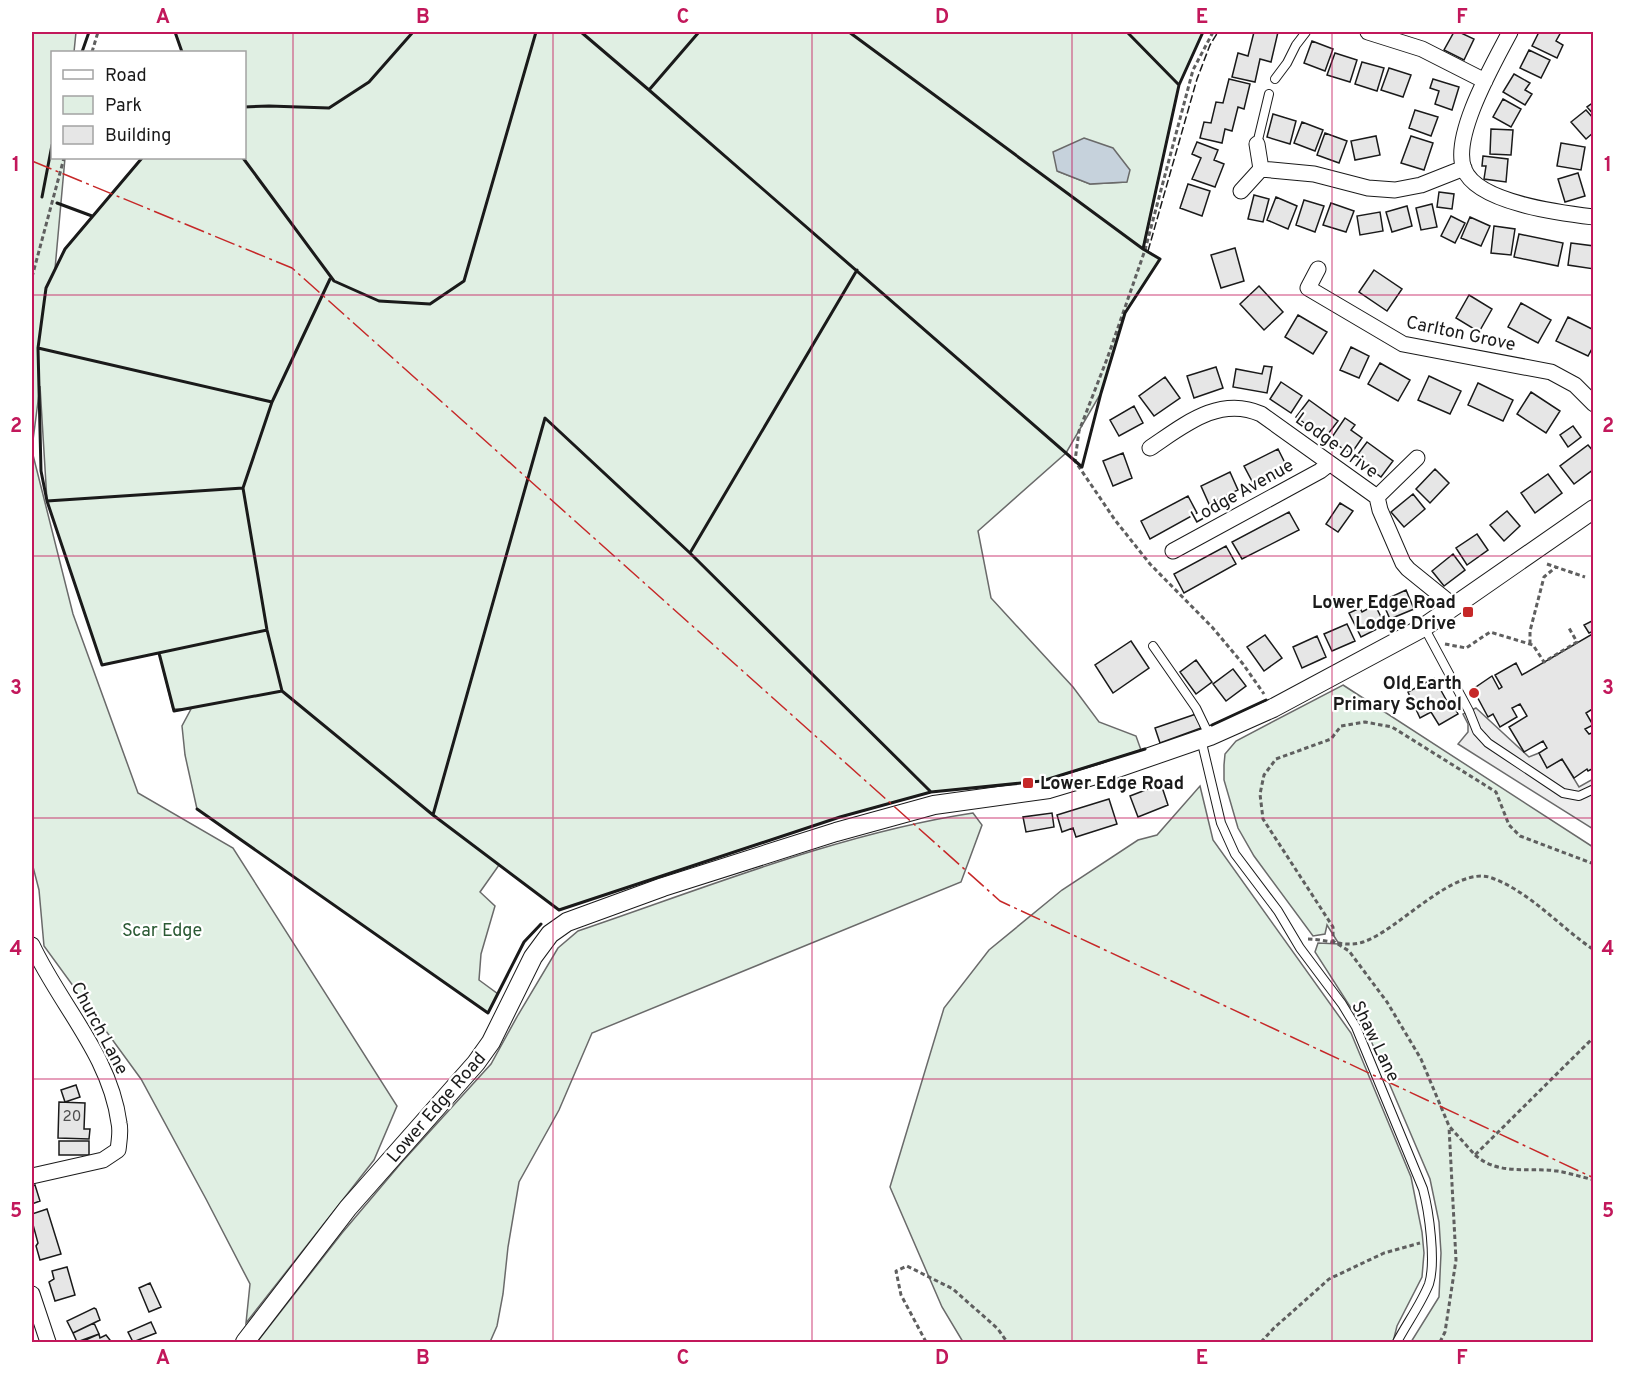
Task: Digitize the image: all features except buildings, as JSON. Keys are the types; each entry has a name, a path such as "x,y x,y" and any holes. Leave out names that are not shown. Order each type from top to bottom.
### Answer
{"street":[{"path":"1368,32 1422,49 1485,81"},
{"path":"1510,32 1485,81 1468,124 1462,155 1464,168 1479,188 1501,198 1593,217"},
{"path":"1257,144 1261,169"},
{"path":"1261,169 1314,174 1368,188 1395,190 1421,185 1464,168"},
{"path":"1241,191 1261,169"},
{"name":"Carlton Grove","path":"1318,269 1308,288 1403,344 1544,370 1575,385 1593,404"},
{"name":"Lodge Drive","path":"1150,448 1194,418 1207,412 1241,409 1261,414 1377,498 1403,563 1455,607"},
{"path":"1377,498 1417,458"},
{"name":"Lodge Avenue","path":"1173,551 1329,464"},
{"name":"Lower Edge Road","path":"245,1342 348,1208 476,1063 491,1042 533,957 550,934 567,922 663,887 847,829 934,805 1048,789 1205,738 1274,708 1428,634 1455,607 1593,509"},
{"name":"Church Lane","path":"32,945 88,1039 108,1078 120,1124 118,1150 103,1160 32,1176"},
{"path":"32,1294 48,1342"}],"lane":[{"path":"1275,79 1306,32"},
{"path":"1257,144 1269,94"},
{"path":"1428,634 1469,711 1477,731 1488,743 1563,793 1579,796 1593,789"},
{"name":"Shaw Lane","path":"1153,646 1196,708 1205,738 1221,823 1235,854 1278,911 1356,1027 1424,1189 1430,1240 1429,1283 1397,1342"}],"path":[{"path":"92,51 98,32"},
{"path":"1213,32 1193,70 1145,250 1079,431 1075,461 1115,520 1150,564 1212,627 1243,664 1274,708"},
{"path":"32,277 64,159"},
{"path":"1530,644 1530,631 1544,577 1558,568 1586,577"},
{"path":"1428,634 1466,648 1490,632 1533,645 1544,662 1577,642 1569,628"},
{"path":"1333,941 1332,927 1263,819 1260,794 1264,775 1276,759 1331,739 1341,726 1365,722 1392,727 1496,792 1509,825 1520,836 1593,864"},
{"path":"1294,938 1354,944 1375,938 1454,883 1472,878 1489,877 1525,897 1593,950"},
{"path":"1333,941 1349,951 1387,1002 1421,1059 1449,1126 1475,1155 1504,1170 1556,1171 1593,1180"},
{"path":"1475,1155 1593,1037"},
{"path":"1440,1342 1445,1332 1456,1260 1449,1126"},
{"path":"1261,1342 1329,1279 1384,1253 1430,1240"},
{"path":"926,1342 901,1295 896,1271 907,1266 953,1289 998,1329 1007,1342"}],"green space":[{"path":"32,32 76,32 74,51 51,51 51,159 65,159 55,269 65,249 141,159 246,159 246,51 182,51 175,32 1203,32 1179,85 1143,248 1160,259 1125,313 1101,393 1066,453 978,531 991,598 1073,687 1099,722 1136,736 1141,750 1042,781 931,792 840,817 559,910 499,865 480,892 495,906 481,954 479,980 498,994 488,1013 197,809 185,755 182,726 191,709 173,709 159,653 102,665 47,501 40,386 32,448","holes":["1057,171 1127,182 1090,184"]},
{"name":"Scar Edge","path":"32,451 73,614 138,793 233,848 397,1106 374,1160 246,1323 250,1284 206,1199 141,1079 44,946 39,890 32,863"},
{"path":"1343,685 1593,847 1593,1342 1411,1342 1439,1297 1441,1253 1439,1222 1430,1179 1369,1036 1315,952 1318,943 1339,944 1327,925 1325,934 1313,936 1254,856 1238,828 1224,780 1225,754 1236,741"},
{"path":"1200,786 1213,840 1351,1033 1411,1177 1422,1232 1424,1253 1422,1277 1397,1326 1393,1342 963,1342 942,1307 890,1187 944,1008 989,950 1062,890 1138,840 1157,835"},
{"path":"973,813 982,825 961,882 592,1033 559,1110 519,1182 503,1294 497,1326 490,1342 257,1342 342,1233 402,1162 491,1064 558,948 578,931 823,848 923,822"}],"shaded area":[{"path":"1084,138 1113,148 1130,170 1127,182 1090,184 1057,171 1053,152"},
{"path":"1476,708 1529,757 1539,753 1547,767 1562,759 1579,787 1593,779 1593,829 1458,744 1468,732 1468,724 1463,714"}],"fence":[{"path":"1148,251 1197,79 1210,45 1218,32"}],"wall":[{"path":"82,51 89,32"},
{"path":"175,32 182,51"},
{"path":"246,107 329,108 369,82 413,32"},
{"path":"244,159 334,281 379,301 430,304 464,281 536,32"},
{"path":"581,32 649,90 699,32"},
{"path":"849,32 1143,249"},
{"path":"1127,32 1179,85 1203,32"},
{"path":"649,90 1082,467 1125,313 1160,259 1143,249 1179,85"},
{"path":"42,197 51,150"},
{"path":"141,159 65,249 46,288 38,348 272,402"},
{"path":"57,203 92,216"},
{"path":"857,270 690,553 545,418 433,815 559,910 840,817 931,792 1042,781 1145,749"},
{"path":"330,279 272,402 243,488 267,630 282,691 433,815"},
{"path":"38,348 41,471 47,501 243,488"},
{"path":"47,501 102,665 267,630"},
{"path":"690,553 931,792"},
{"path":"159,653 174,711 282,691"},
{"path":"1212,725 1266,700"},
{"path":"197,809 488,1013 524,942 541,924"}],"power":[{"path":"32,161 292,268 1000,901 1594,1178"}],"place":[{"name":"Lower Edge Road Lodge Drive","path":"1468,612"},
{"name":"Old Earth Primary School","path":"1474,693"},
{"name":"Lower Edge Road","path":"1028,783"}]}
